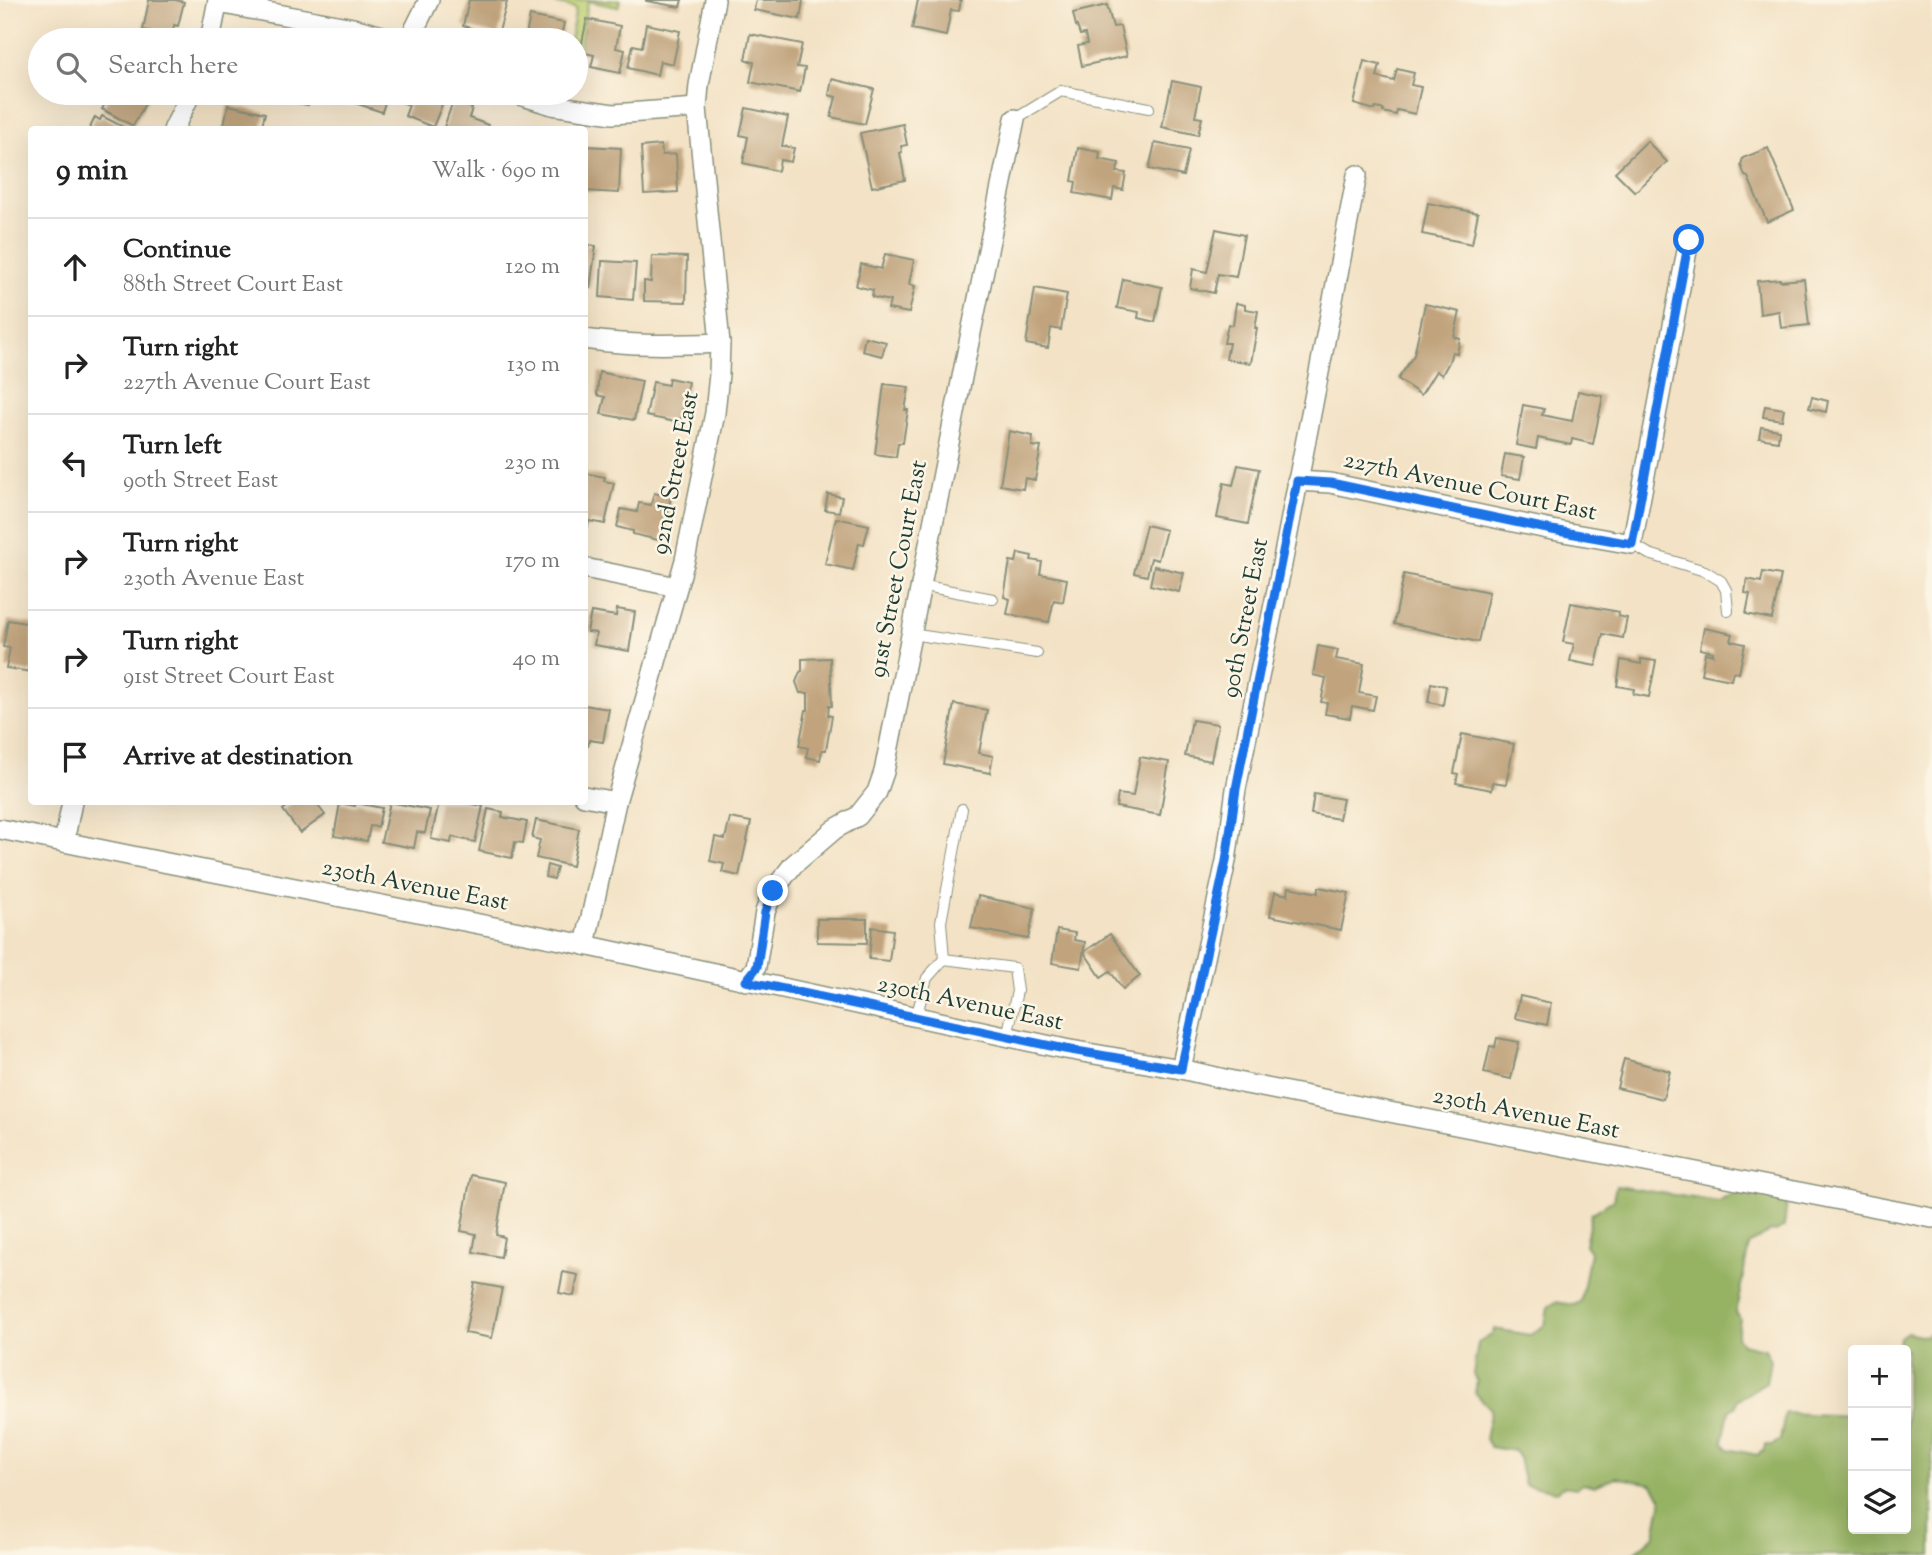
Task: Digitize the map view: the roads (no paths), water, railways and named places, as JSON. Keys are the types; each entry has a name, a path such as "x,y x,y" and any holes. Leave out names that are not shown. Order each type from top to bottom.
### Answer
{"street":[{"path":"415,28 429,0"},
{"name":"92nd Street East","path":"585,945 616,802 685,560 715,413 720,343 697,108 715,0"},
{"path":"212,28 218,1 353,28"},
{"path":"175,126 185,105"},
{"path":"552,105 613,114 697,108"},
{"name":"91st Street Court East","path":"746,981 757,967 765,912 773,891 793,865 835,829 858,816 877,792 884,772 1015,119"},
{"name":"90th Street East","path":"1181,1069 1226,861 1236,789 1357,175"},
{"path":"1632,544 1689,240"},
{"path":"588,340 648,346 720,343"},
{"name":"227th Avenue Court East","path":"1297,481 1331,483 1552,530 1632,544"},
{"path":"588,569 677,587"},
{"path":"588,797 616,802"},
{"path":"64,842 71,805"},
{"name":"230th Avenue East","path":"0,829 585,945 1065,1049 1181,1069 1932,1219"}],"lane":[{"path":"1015,119 1061,91 1149,108"},
{"path":"1632,544 1650,554 1705,571 1721,581 1726,590 1728,611"},
{"path":"920,585 993,599"},
{"path":"911,634 1037,653"},
{"path":"916,1017 927,978 944,959 942,922 962,810"},
{"path":"944,959 1014,968 1017,991 1007,1037"}]}
